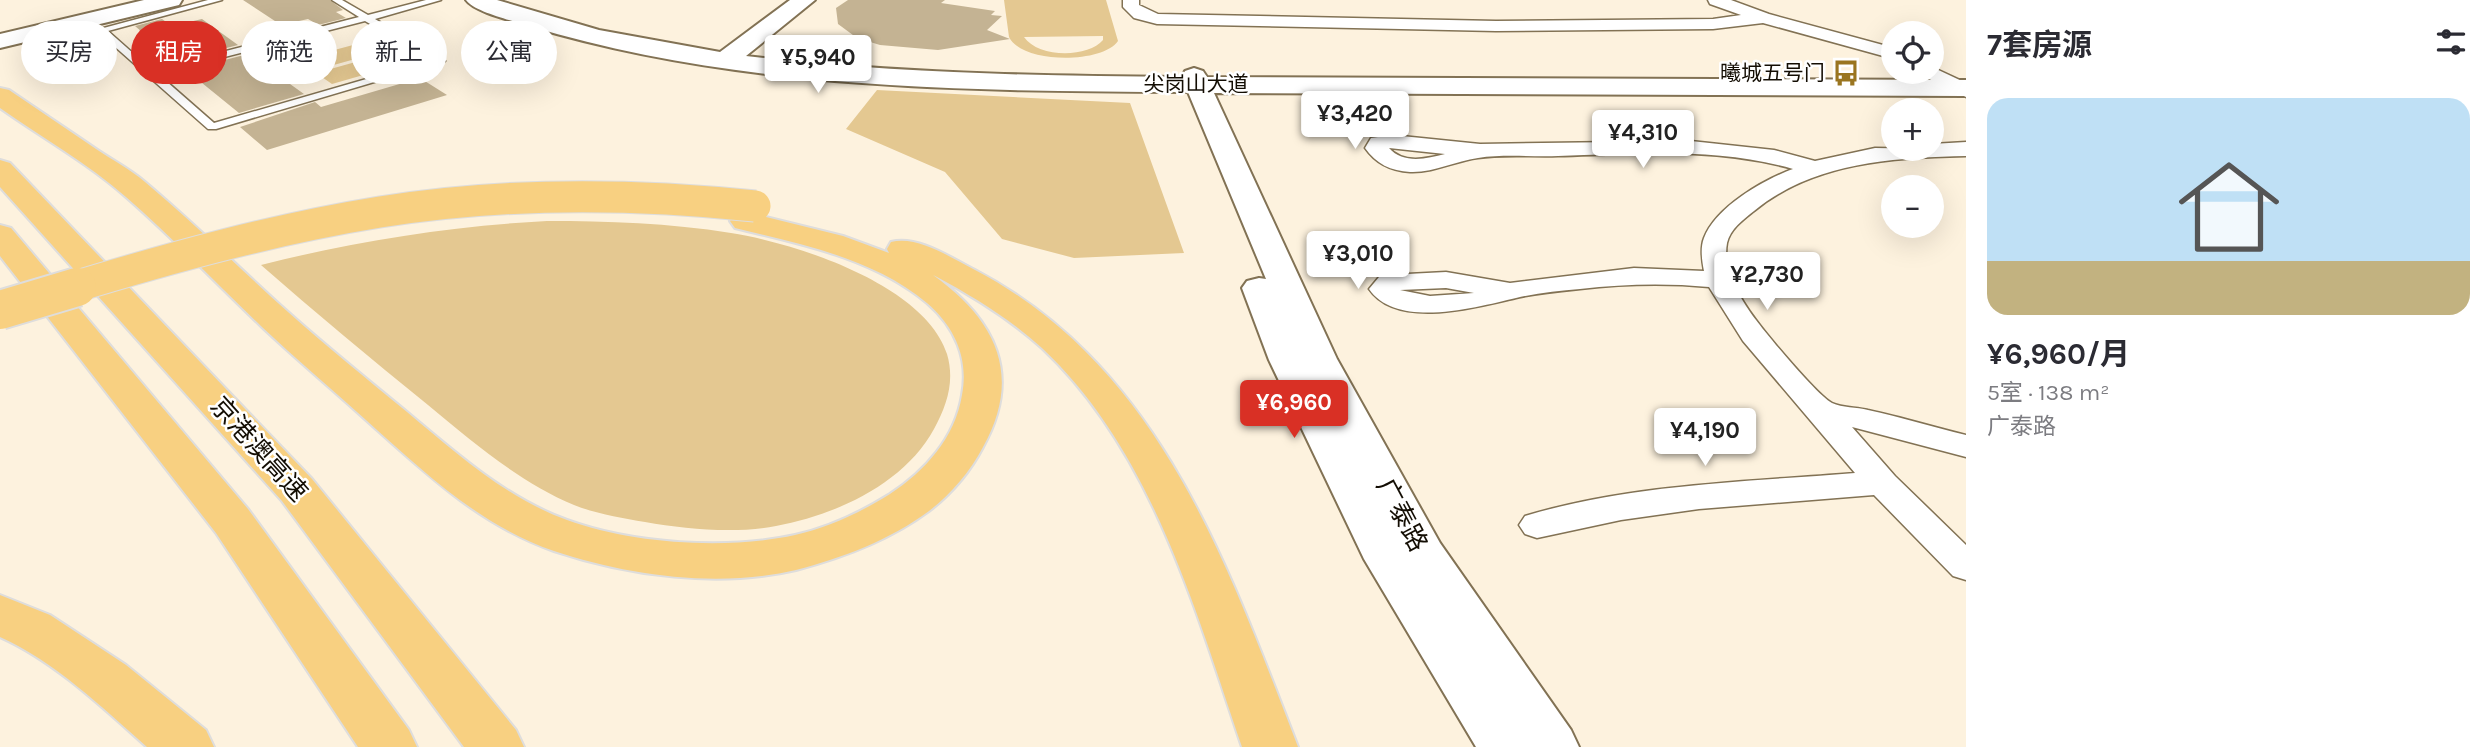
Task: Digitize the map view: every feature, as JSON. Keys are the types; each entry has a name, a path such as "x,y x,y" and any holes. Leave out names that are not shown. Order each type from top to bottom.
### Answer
{"highway":[{"path":"0,96 130,185 298,340 451,471 495,503 546,531 599,546 708,559 777,556 834,541 886,517 929,487 962,448 978,416 986,384 979,349 961,317 934,293 901,271 853,250 750,214 696,199 612,195 538,196 416,207 326,221 239,242 0,310"},
{"name":"京港澳高速","path":"0,169 297,489 496,747"},
{"path":"0,328 240,257 327,236 485,212 620,208 750,214 868,235 970,281 1024,316 1072,357 1112,405 1151,463 1190,536 1270,747"},
{"path":"0,235 232,521 389,747"},
{"path":"0,615 32,629 107,680 186,747"}],"main road":[{"path":"0,36 144,0"},
{"path":"0,41 171,0"},
{"name":"尖岗山大道","path":"477,0 598,37 880,78 1955,83"},
{"name":"尖岗山大道","path":"509,0 589,26 729,57"},
{"path":"729,57 804,0"},
{"name":"广泰路","path":"1185,80 1288,360 1388,559 1506,747"},
{"name":"广泰路","path":"1185,80 1318,359 1423,555 1551,747"}],"street":[{"path":"1131,0 1131,7 1140,14 1157,19 1496,26 1713,24 1763,18"},
{"path":"1716,0 1763,18 1881,50"},
{"path":"1966,149 1887,154 1814,168 1771,187 1744,206 1721,228 1714,245 1719,280 1738,314 1769,356 1822,411 1882,483 1966,566"},
{"path":"1477,151 1722,150 1787,158 1814,168"},
{"path":"1510,291 1625,276 1719,280"},
{"path":"1822,411 1868,420 1966,446"},
{"path":"1537,525 1699,496 1882,483"}],"lane":[{"path":"136,21 218,0"},
{"path":"163,84 212,127 440,61 336,0"},
{"path":"227,54 437,0"},
{"path":"131,22 101,30 131,56"}],"shaded area":[{"path":"1004,0 1106,0 1118,41 1109,49 1096,54 1062,58 1029,52 1017,46 1009,37","holes":["1103,36 1103,40 1086,50 1063,53 1040,49 1024,37"]},
{"path":"351,46 351,60 337,64 337,49"},
{"path":"351,63 351,79 337,83 337,67"},
{"path":"877,90 1130,103 1184,253 1074,258 1002,239 945,172 846,129"},
{"path":"547,221 662,225 731,233 789,246 855,271 913,307 934,329 947,354 950,383 943,411 934,429 921,449 887,481 844,505 799,521 744,530 710,530 661,525 600,513 554,496 497,460 261,265 403,236"}],"building":[{"path":"243,0 330,0 343,10 336,12 346,18 334,21 275,21"},
{"path":"848,0 945,0 941,3 995,11 991,15 1002,16 987,30 1010,39 938,50 880,45 857,38 838,24 836,8"},
{"path":"227,37 238,45 227,48"},
{"path":"241,56 241,84 290,84 304,94 239,113 203,84 227,84 227,59"},
{"path":"400,84 430,84 447,95 267,150 240,127 315,102 321,107"}],"place":[{"name":"曦城五号门","path":"1846,73"}]}
